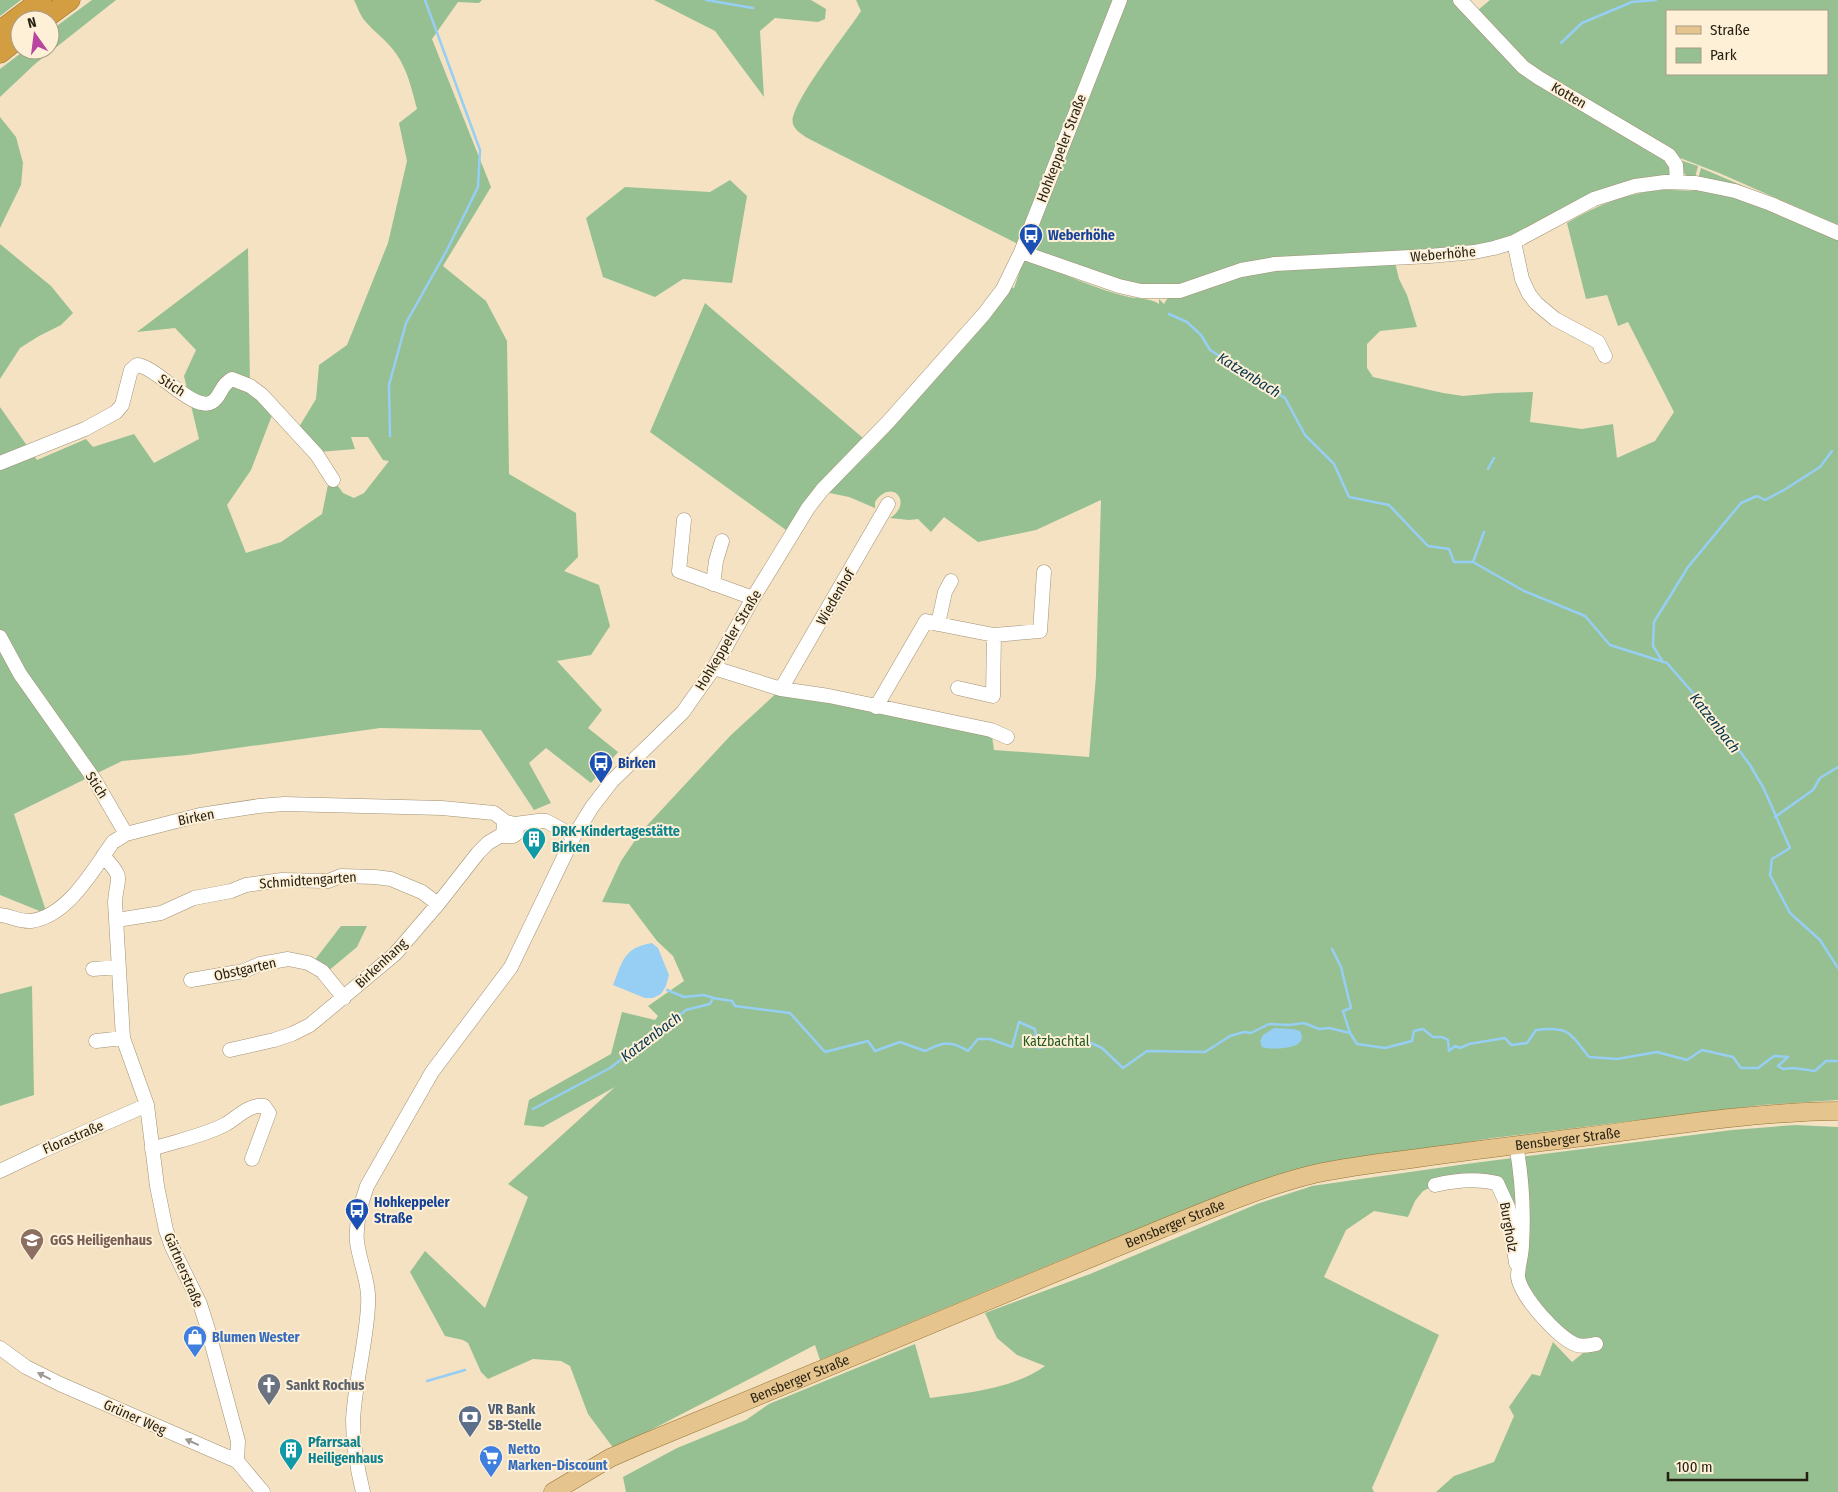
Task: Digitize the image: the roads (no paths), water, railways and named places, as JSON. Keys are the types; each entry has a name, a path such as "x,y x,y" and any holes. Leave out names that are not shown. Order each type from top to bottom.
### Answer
{"highway":[{"path":"0,31 40,0"},
{"path":"56,10 70,0"},
{"path":"0,53 10,45"}],"main road":[{"name":"Bensberger Straße","path":"553,1492 610,1458 642,1444 1245,1196 1315,1174 1355,1166 1738,1117 1796,1112 1838,1111"}],"street":[{"name":"Hohkeppeler Straße","path":"363,1492 354,1449 354,1420 368,1305 366,1284 357,1242 361,1202 367,1186 432,1072 511,967 574,836 592,807 612,781 683,712 714,668 753,598 808,508 822,490 889,421 984,314 1003,289 1021,252 1120,0"},
{"name":"Kotten","path":"1460,0 1523,67 1669,155 1676,164 1677,182"},
{"name":"Weberhöhe","path":"1021,252 1119,286 1140,291 1180,291 1241,270 1275,264 1474,252 1514,242 1577,207 1612,192 1653,183 1677,182 1696,182 1744,194 1838,233"},
{"path":"1514,242 1522,279 1532,298 1555,319 1598,342 1605,356"},
{"name":"Stich","path":"0,463 85,429 116,412 122,404 131,370 138,365 144,365 169,384 203,404 211,403 226,382 232,379 250,386 262,395 317,455 333,480"},
{"name":"Wiedenhof","path":"781,689 888,504"},
{"path":"684,520 679,571 753,598"},
{"path":"713,584 716,561 722,541"},
{"path":"876,706 926,621 994,635 1040,632 1044,572"},
{"path":"938,624 945,592 951,582"},
{"path":"958,688 993,696 994,635"},
{"name":"Stich","path":"0,636 20,674 94,779 126,834"},
{"path":"714,668 781,689 829,696 991,730 1007,737"},
{"name":"Birken","path":"0,915 24,921 40,919 54,914 74,895 113,842 126,834 200,815 259,806 284,804 442,808 494,813 509,827 538,821 546,822 574,836"},
{"name":"Birkenhang","path":"230,1050 292,1034 310,1025 344,998 394,954 438,904 478,853 509,827"},
{"path":"103,856 113,866 119,876 115,902 123,1038 147,1105"},
{"name":"Schmidtengarten","path":"117,920 161,913 194,898 231,891 246,885 282,880 328,881 340,876 391,879 422,892 438,904"},
{"name":"Obstgarten","path":"191,980 244,971 260,964 288,959 308,963 322,971 344,998"},
{"path":"93,969 119,968"},
{"path":"96,1041 123,1038"},
{"name":"Gärtnerstraße","path":"147,1105 152,1148 166,1230 172,1247 200,1304 238,1441 237,1461"},
{"name":"Florastraße","path":"0,1171 42,1150 77,1137 147,1105"},
{"path":"152,1148 214,1129 226,1124 251,1107 264,1106 269,1113 252,1159"},
{"name":"Burgholz","path":"1516,1145 1521,1169 1522,1234 1522,1255 1518,1276"},
{"name":"Burgholz","path":"1434,1186 1455,1180 1498,1183 1508,1207 1520,1284 1544,1317 1564,1338 1578,1345 1596,1344"},
{"name":"Grüner Weg","path":"0,1348 26,1367 60,1384 237,1461 262,1492"}],"water":[{"path":"652,943 658,948 669,975 666,986 661,994 653,998 645,998 613,985 625,957 635,948"},
{"path":"1274,1028 1300,1031 1302,1039 1297,1044 1288,1047 1276,1049 1262,1047 1260,1041 1263,1035"}],"waterway":[{"path":"390,436 389,385 406,323 447,250 478,187 480,150 425,0"},
{"path":"706,0 753,8"},
{"path":"1561,43 1582,23 1632,2 1656,0"},
{"name":"Katzenbach","path":"1169,314 1187,322 1201,335 1210,350 1285,398 1305,435 1334,464 1349,497 1389,505 1428,546 1449,549 1454,562 1473,562 1524,591 1585,616 1610,645 1667,663 1718,722 1750,765 1764,789 1790,848 1772,859 1770,875 1790,913 1820,940 1838,968"},
{"path":"1663,662 1653,646 1654,622 1688,567 1741,503 1757,496 1765,500 1784,490 1820,467 1832,451"},
{"path":"1488,469 1494,458"},
{"name":"Katzenbach","path":"1473,562 1484,532"},
{"path":"1775,817 1813,790 1820,778 1838,767"},
{"path":"1332,949 1341,967 1351,1008 1343,1011 1350,1033"},
{"path":"667,990 684,997 704,995 714,998"},
{"name":"Katzenbach","path":"533,1109 610,1068 686,1010 710,1004 713,998 732,1001 735,1006 790,1013 825,1052 868,1041 875,1051 900,1042 925,1051 942,1044 956,1045 968,1051 978,1039 990,1039 1012,1047 1019,1022 1035,1029 1038,1048 1085,1040 1102,1048 1123,1068 1147,1051 1205,1052 1230,1036 1244,1032 1251,1033 1269,1024 1289,1025 1304,1023 1319,1029 1329,1028 1350,1033 1357,1044 1385,1048 1412,1041 1414,1031 1423,1029 1433,1037 1442,1037 1448,1040 1449,1051 1455,1046 1460,1048 1469,1044 1505,1038 1511,1045 1527,1043 1536,1030 1556,1029 1562,1030 1573,1037 1589,1057 1617,1059 1657,1052 1687,1060 1702,1050 1733,1057 1741,1068 1758,1068 1774,1056 1788,1057 1778,1066 1783,1069 1794,1068 1815,1071 1826,1061 1838,1061"},
{"path":"427,1381 465,1370"}],"place":[{"name":"Weberhöhe","path":"1031,256"},
{"name":"Birken","path":"601,784"},
{"name":"DRK-Kindertagestätte Birken","path":"534,860"},
{"name":"Hohkeppeler Straße","path":"357,1231"},
{"name":"GGS Heiligenhaus","path":"32,1261"},
{"name":"Blumen Wester","path":"195,1358"},
{"name":"Sankt Rochus","path":"269,1406"},
{"name":"VR Bank SB-Stelle","path":"470,1438"},
{"name":"Pfarrsaal Heiligenhaus","path":"291,1471"},
{"name":"Netto Marken-Discount","path":"491,1478"}],"park label":[{"name":"Katzbachtal","path":"1056,1041"}]}
